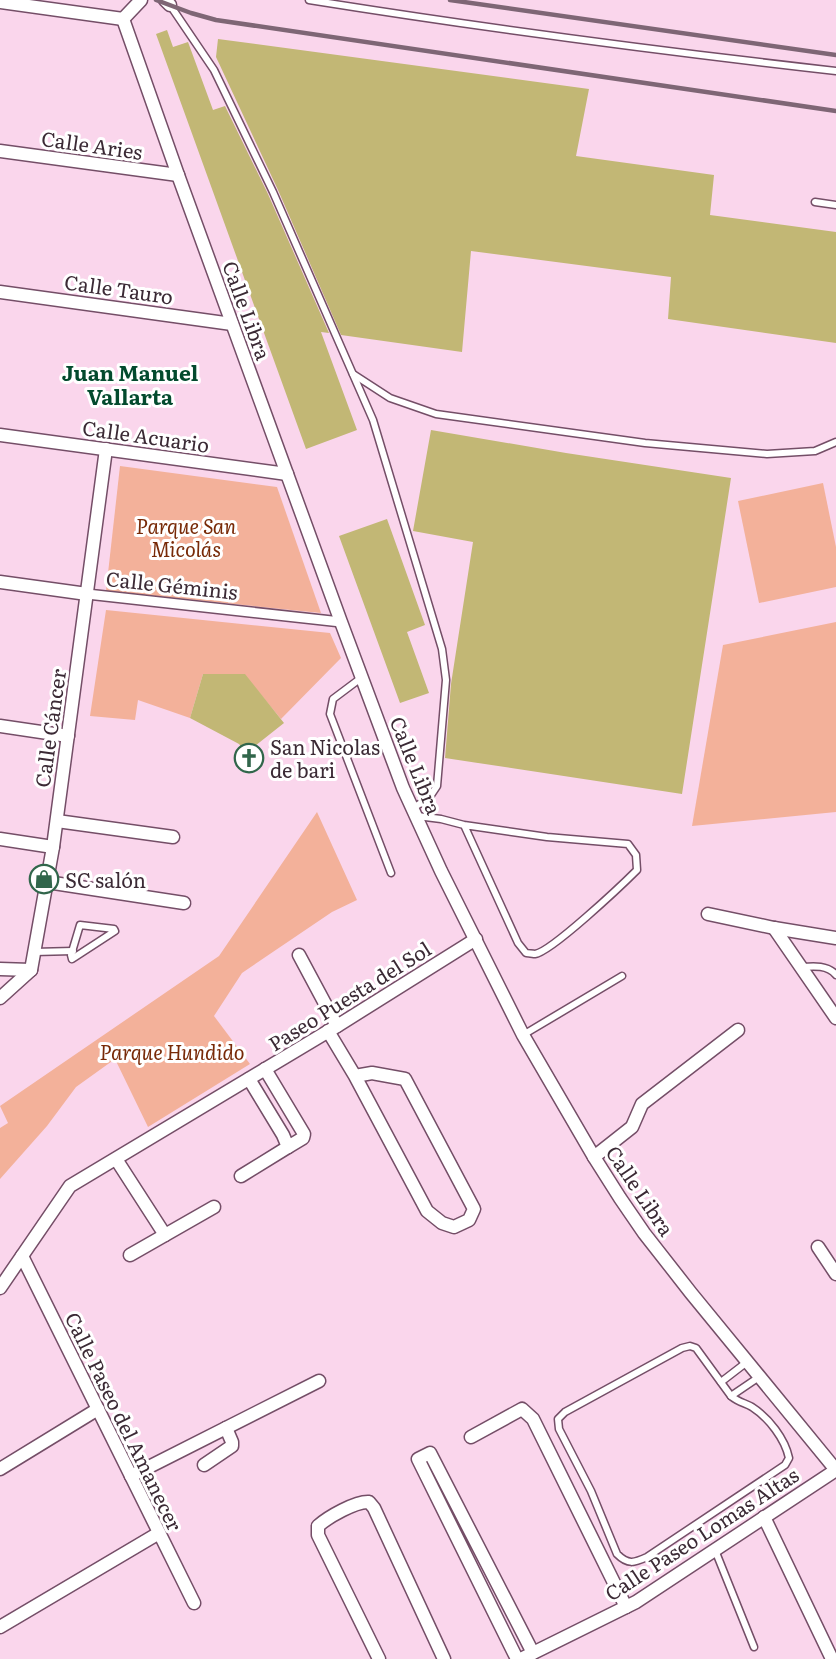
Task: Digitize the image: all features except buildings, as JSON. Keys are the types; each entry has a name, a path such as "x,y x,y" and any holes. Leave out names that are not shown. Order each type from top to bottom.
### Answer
{"street":[{"path":"0,2 123,19 141,0"},
{"name":"Calle Libra","path":"123,19 341,622 414,812 441,870 523,1035 594,1157 644,1233 836,1470"},
{"name":"Calle Aries","path":"0,151 178,175"},
{"name":"Calle Tauro","path":"0,292 232,324"},
{"name":"Calle Acuario","path":"0,435 287,474"},
{"name":"Calle Cáncer","path":"31,970 57,821 106,449"},
{"name":"Calle Géminis","path":"0,582 341,622"},
{"path":"0,726 68,736"},
{"path":"57,821 173,837"},
{"path":"0,839 53,847"},
{"path":"47,882 184,903"},
{"path":"708,914 836,938"},
{"path":"774,928 836,1018"},
{"name":"Paseo Puesta del Sol","path":"0,1288 70,1186 333,1029 476,939"},
{"path":"299,955 354,1076 427,1211 442,1223 454,1227 470,1220 474,1209 405,1079 372,1073 354,1076"},
{"path":"0,969 31,970"},
{"path":"0,998 31,970"},
{"path":"594,1157 632,1127 642,1104 738,1030"},
{"path":"241,1176 303,1138 304,1134 265,1069"},
{"path":"249,1079 288,1147"},
{"path":"116,1159 165,1235"},
{"path":"130,1255 214,1207"},
{"path":"818,1247 836,1274"},
{"name":"Calle Paseo del Amanecer","path":"22,1256 194,1603"},
{"path":"131,1476 319,1381"},
{"path":"0,1469 98,1409"},
{"path":"471,1437 522,1409 533,1419 626,1607"},
{"path":"204,1465 232,1446 226,1428"},
{"path":"519,1659 418,1459 430,1453 533,1653"},
{"name":"Calle Paseo Lomas Altas","path":"519,1659 636,1602 836,1470"},
{"path":"378,1659 318,1535 318,1526 324,1521 361,1502 369,1502 374,1508 444,1659"},
{"path":"764,1517 832,1659"},
{"path":"0,1627 159,1533"}],"lane":[{"path":"309,0 424,19 836,71"},
{"path":"168,2 214,70 273,192 373,420 442,649 446,680 437,786 429,798 414,812"},
{"path":"815,202 836,205"},
{"path":"353,373 390,398 447,416 645,442 767,454 815,451 836,442"},
{"path":"362,678 333,699 330,714 391,873"},
{"path":"414,812 464,825 547,837 628,844 636,855 637,870 545,950 534,954 526,953 518,943 464,825"},
{"path":"80,925 114,930 73,959 71,957 73,951 80,925"},
{"path":"34,952 73,951"},
{"path":"801,967 817,965 833,971 836,975"},
{"path":"523,1035 622,976"},
{"path":"690,1346 696,1348 721,1382 731,1396 753,1407 768,1420 787,1448 789,1458 785,1465 647,1557 635,1563 624,1560 617,1554 591,1491 559,1429 558,1419 565,1412 682,1348 690,1346"},
{"path":"721,1382 747,1362"},
{"path":"731,1396 759,1377"},
{"path":"715,1550 753,1647"}],"green space":[{"name":"Parque San Micolás","path":"120,466 277,487 321,613 106,591"},
{"path":"823,483 836,547 836,587 759,603 738,501"},
{"path":"106,610 330,633 341,658 281,719 244,674 203,674 190,718 138,700 135,720 90,716"},
{"path":"836,622 836,812 692,826 723,645"},
{"name":"Parque Hundido","path":"317,812 357,900 332,912 242,973 214,1016 250,1064 148,1127 115,1059 76,1087 47,1126 0,1179 0,1128 8,1123 0,1106 219,956"}],"railway":[{"path":"156,0 216,20 836,111"},
{"path":"450,0 836,55"}],"place":[{"name":"San Nicolas de bari","path":"249,758"},
{"name":"SC salón","path":"44,879"}],"district":[{"name":"Juan Manuel Vallarta","path":"130,383"}]}
